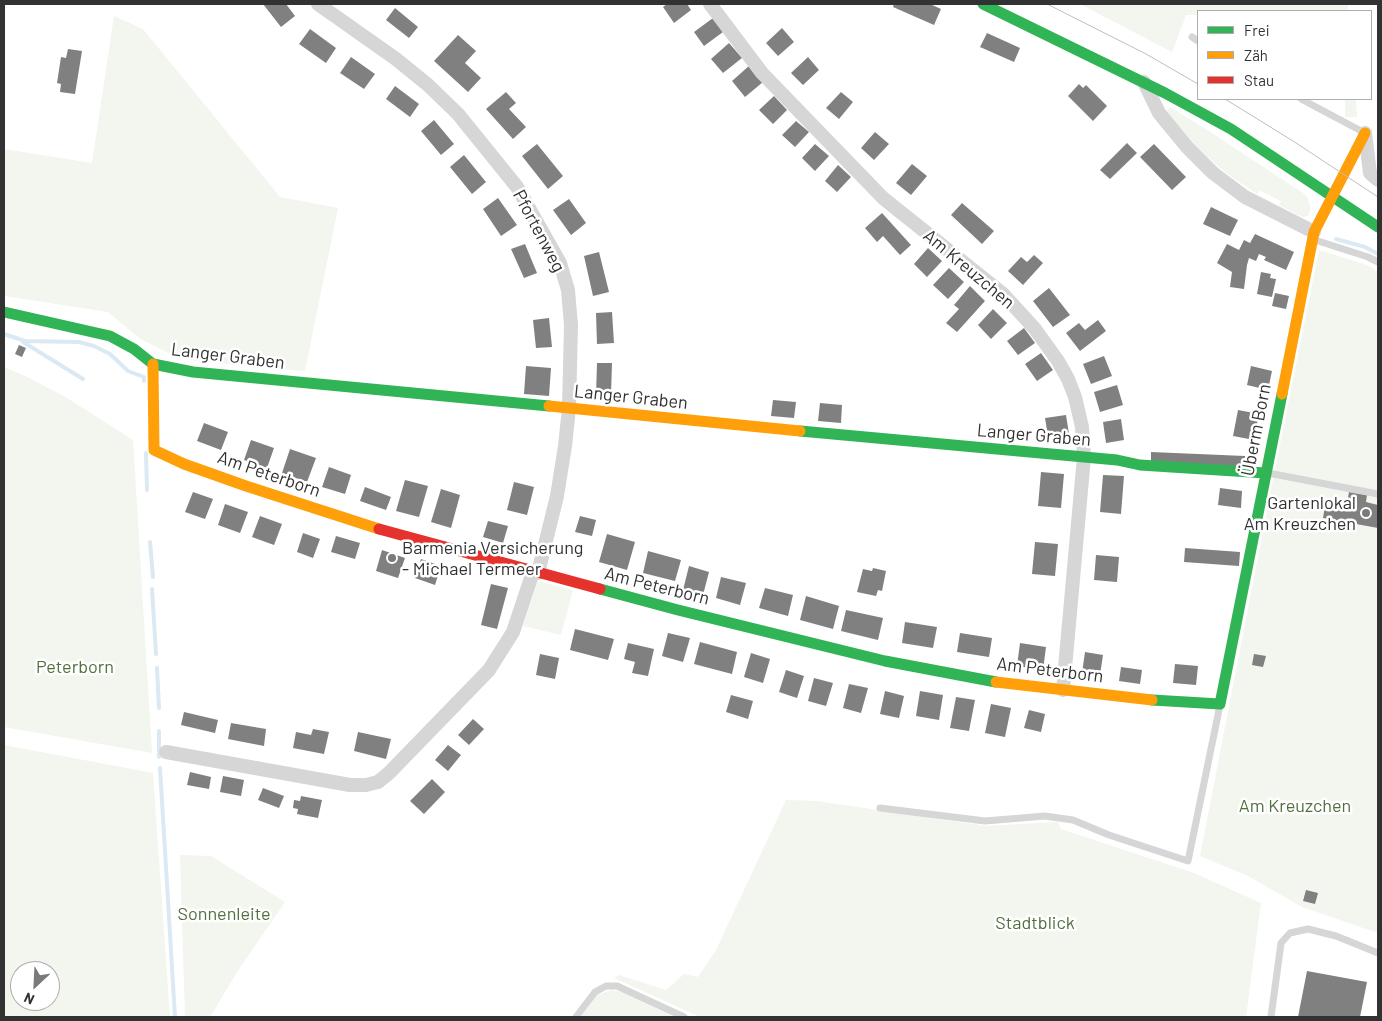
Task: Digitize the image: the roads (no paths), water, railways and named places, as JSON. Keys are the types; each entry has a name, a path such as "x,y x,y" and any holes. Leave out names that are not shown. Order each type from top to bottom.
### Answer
{"street":[{"name":"Pfortenweg","path":"166,752 350,784 366,785 378,782 389,773 488,670 513,632 535,573 557,496 569,408 571,324 568,290 560,263 518,187 458,114 428,85 318,4"},
{"name":"Am Kreuzchen","path":"710,4 762,72 883,198 1003,294 1035,329 1058,360 1071,388 1082,427 1084,457 1063,690"},
{"path":"983,4 1144,82 1231,129 1378,227"},
{"path":"1144,82 1159,113 1187,147 1213,173 1245,197 1314,235"},
{"path":"1365,133 1370,173 1378,180"},
{"name":"Überm Born","path":"1220,704 1314,235 1365,133"},
{"name":"Langer Graben","path":"4,312 110,336 134,349 153,364 193,372 873,439 1117,460 1140,465 1266,473"},
{"name":"Am Peterborn","path":"153,364 154,450 184,464 246,486 376,528 535,573 885,661 1002,682 1063,690 1128,698 1220,704"}],"lane":[{"path":"1303,100 1365,133"},
{"path":"1314,235 1378,262"},
{"path":"1266,473 1378,494"},
{"path":"880,808 985,821 1045,816 1073,820 1109,835 1188,861 1220,704"},
{"path":"1271,1017 1282,943 1290,933 1308,929 1336,936 1378,953"},
{"path":"576,1017 595,992 606,986 617,986 684,1017"}],"waterway":[{"path":"1336,239 1365,247 1378,254"},
{"path":"4,334 25,341 79,342 94,346 110,354 128,371 144,377 144,381"},
{"path":"23,342 83,379"},
{"path":"146,453 147,490"},
{"path":"150,542 153,577"},
{"path":"152,589 156,654"},
{"path":"157,668 159,708"},
{"path":"159,731 159,757"},
{"path":"160,768 175,1017"}],"tram line":[{"path":"1047,4 1146,54 1197,83"},
{"path":"1227,100 1378,197"}],"place":[{"name":"Gartenlokal Am Kreuzchen","path":"1366,513"},
{"name":"Barmenia Versicherung - Michael Termeer","path":"392,558"}],"park label":[{"name":"Peterborn","path":"75,667"},
{"name":"Sonnenleite","path":"224,914"},
{"name":"Stadtblick","path":"1035,923"}]}
